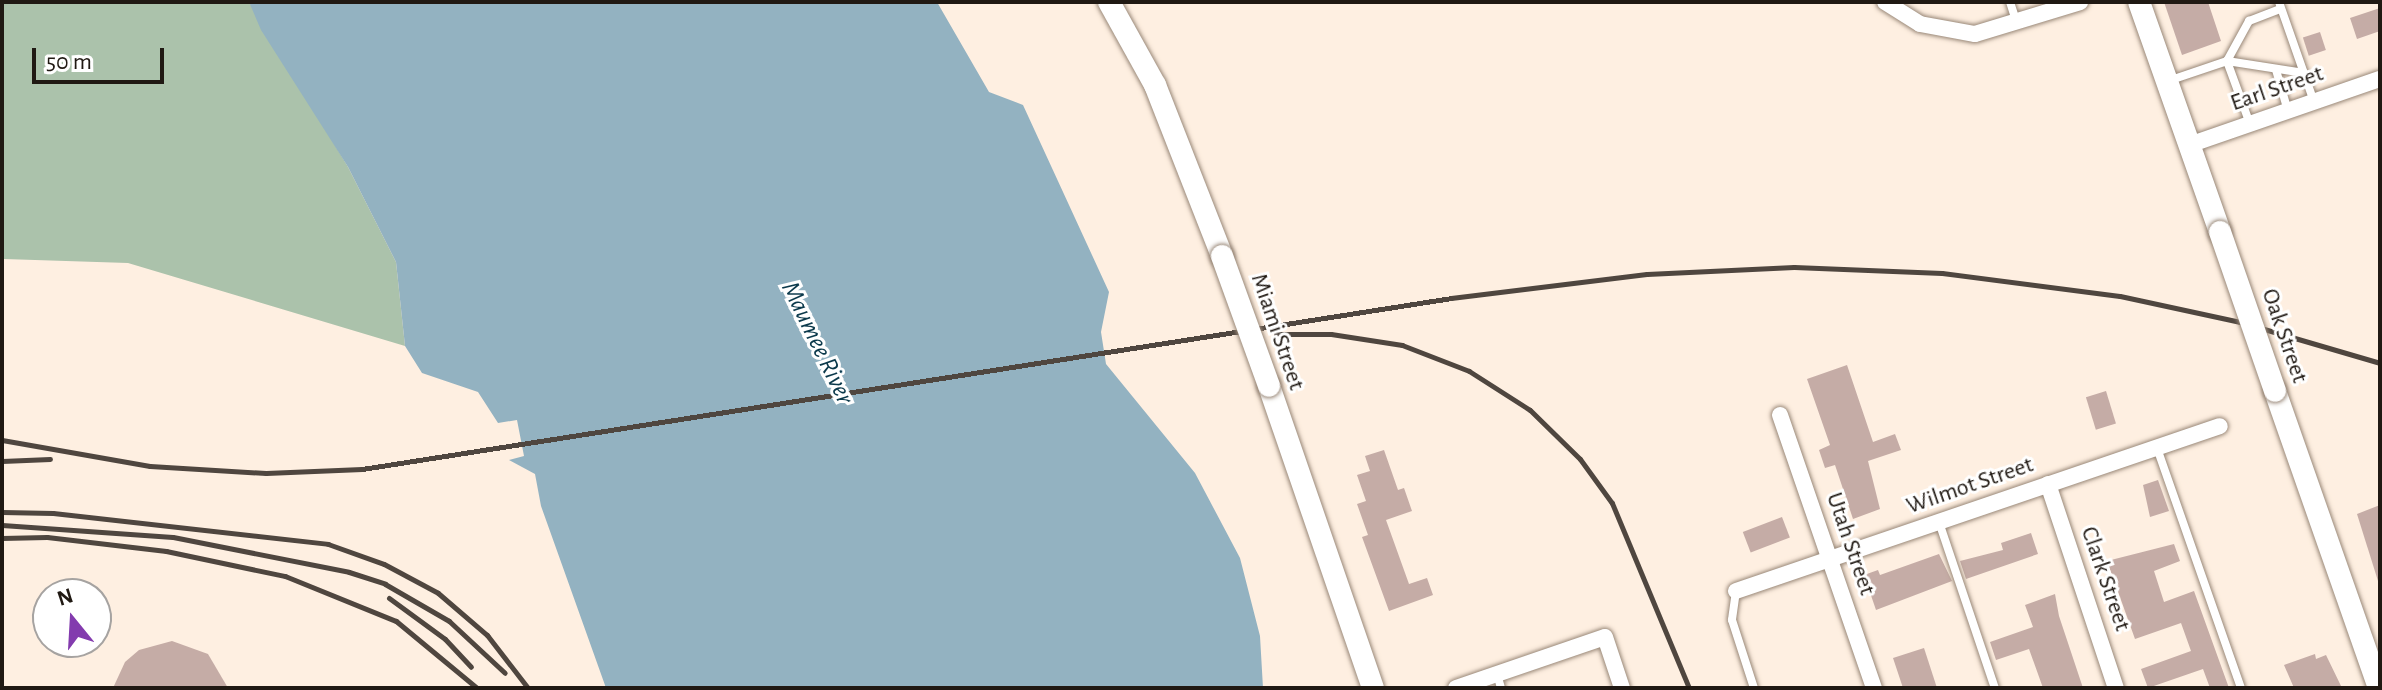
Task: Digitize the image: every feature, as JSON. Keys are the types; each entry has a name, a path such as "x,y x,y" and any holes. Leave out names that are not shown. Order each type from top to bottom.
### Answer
{"street":[{"name":"Miami Street","path":"1109,2 1155,85 1222,256 1373,688"},
{"path":"1885,2 1902,15 1944,31 1989,33 2080,2"},
{"name":"Oak Street","path":"2139,2 2379,688"},
{"name":"Earl Street","path":"2189,145 2380,79"},
{"name":"Utah Street","path":"1780,415 1874,688"},
{"name":"Wilmot Street","path":"1736,591 2220,426"},
{"name":"Clark Street","path":"2048,484 2116,688"},
{"path":"1456,688 1499,681 1605,637 1622,688"}],"lane":[{"path":"2010,2 2017,23"},
{"path":"2250,124 2227,61 2249,21 2280,6 2314,102"},
{"path":"2167,82 2227,61 2304,73"},
{"path":"2276,70 2288,111"},
{"path":"2157,448 2241,688"},
{"path":"1938,522 1995,688"},
{"path":"1736,591 1732,620 1754,688"}],"green space":[{"path":"2,2 249,2 348,167 396,262 405,346 128,263 4,259"}],"water":[{"name":"Maumee River","path":"249,2 937,2 989,92 1023,105 1109,292 1101,332 1106,364 1195,473 1240,558 1260,636 1263,688 606,688 541,506 535,474 509,460 524,456 517,420 498,423 478,392 422,373 405,346 396,262 348,167 261,30"}],"building":[{"path":"2164,2 2208,2 2221,41 2182,55"},
{"path":"2380,8 2380,31 2357,39 2350,18"},
{"path":"2320,32 2326,50 2309,56 2303,38"},
{"path":"1847,365 1873,442 1895,434 1901,450 1868,461 1880,509 1853,519 1835,465 1825,468 1819,450 1830,445 1807,379"},
{"path":"2106,391 2116,424 2096,430 2086,397"},
{"path":"1384,450 1398,490 1404,488 1412,511 1386,520 1409,584 1427,578 1433,595 1389,611 1362,537 1368,535 1357,504 1366,501 1357,475 1370,471 1365,456"},
{"path":"2158,480 2169,511 2150,517 2143,485"},
{"path":"2380,505 2380,581 2378,581 2357,514"},
{"path":"1782,517 1790,538 1751,553 1743,532"},
{"path":"2031,533 2038,554 1966,579 1960,561 2003,550 2001,543"},
{"path":"2174,544 2180,561 2154,571 2164,602 2194,591 2229,688 2210,688 2203,669 2148,688 2141,669 2191,651 2181,623 2135,639 2107,561"},
{"path":"1939,554 1952,581 1876,610 1864,575 1878,570 1880,575"},
{"path":"2055,594 2059,616 2083,688 2043,688 2029,649 1996,660 1990,642 2033,627 2025,605"},
{"path":"172,641 208,654 228,688 113,688 125,662 139,650"},
{"path":"1924,648 1937,688 1903,688 1893,658"},
{"path":"2315,654 2316,659 2326,655 2342,688 2294,688 2284,665"}],"railway":[{"path":"2,440 150,466 266,473 362,469 1451,298 1647,274 1794,267 1942,273 2120,296 2240,322 2380,363"},
{"path":"1276,334 1331,334 1402,345 1469,371 1530,410 1580,459 1612,503 1689,688"},
{"path":"2,461 50,459"},
{"path":"2,512 53,513 328,544 384,564 438,593 487,635 528,688"},
{"path":"2,525 173,537 349,572 385,584 449,621 505,673"},
{"path":"2,538 47,537 166,551 285,576 396,621 477,688"},
{"path":"389,598 445,639 471,667"}]}
